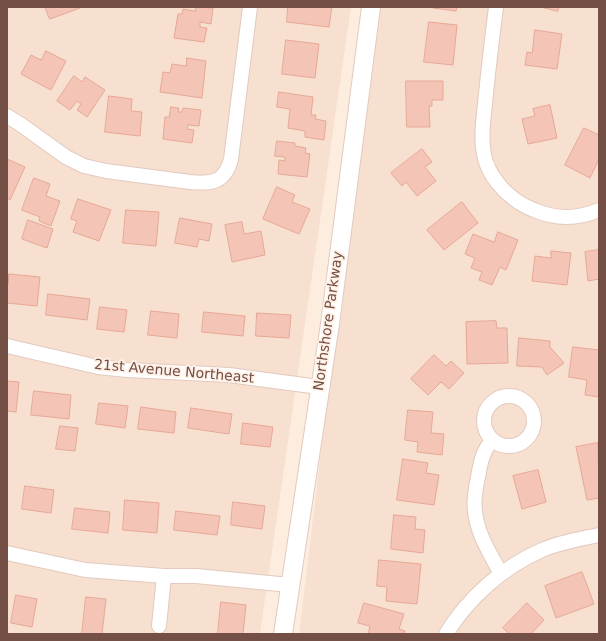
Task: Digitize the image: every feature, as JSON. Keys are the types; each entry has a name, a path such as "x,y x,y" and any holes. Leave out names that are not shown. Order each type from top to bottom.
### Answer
{"street":[{"path":"7,116 66,157 94,169 197,183 214,181 225,174 229,167 232,154 250,7"},
{"name":"Northshore Parkway","path":"283,634 319,387 330,324 371,7"},
{"path":"496,7 483,142 486,160 491,173 503,189 517,201 542,214 568,217 584,215 599,210"},
{"name":"21st Avenue Northeast","path":"7,346 98,367 127,370 229,374 319,387"},
{"path":"492,440 482,457 474,510 478,528 501,574"},
{"path":"446,634 466,606 501,574 543,550 574,540 599,535"},
{"path":"7,553 85,570 164,576 196,576 290,585"},
{"path":"159,626 164,576"}],"shaded area":[{"path":"7,7 351,7 260,634 7,634"},
{"path":"375,7 599,7 599,634 299,634"}],"building":[{"path":"45,7 79,7 80,8 50,19"},
{"path":"196,7 213,8 211,24 200,22 200,27 207,28 204,42 174,38 178,14 182,14 183,9 195,11"},
{"path":"288,7 332,7 329,27 287,22"},
{"path":"433,7 457,7 456,11"},
{"path":"541,7 559,7 558,11"},
{"path":"429,22 457,25 453,65 424,62"},
{"path":"535,30 562,34 557,69 525,65 527,52 532,53"},
{"path":"286,40 319,44 315,78 282,74"},
{"path":"46,51 66,61 51,90 21,74 31,55 41,60"},
{"path":"187,58 206,61 202,98 160,92 163,72 170,73 172,64 186,66"},
{"path":"74,76 82,82 85,77 105,90 87,117 77,110 81,104 77,101 70,110 57,101"},
{"path":"406,81 443,81 443,100 432,100 432,106 429,106 430,127 407,127"},
{"path":"279,92 313,97 311,115 316,115 315,119 326,121 324,140 305,137 305,131 288,128 290,109 277,107"},
{"path":"109,96 132,99 131,111 142,112 140,136 105,132"},
{"path":"550,105 557,138 528,144 522,119 535,116 533,109"},
{"path":"171,107 179,108 178,112 182,112 183,108 201,110 199,126 188,125 187,129 194,130 192,143 163,139 165,117 169,117"},
{"path":"584,128 599,135 599,159 590,178 565,165"},
{"path":"277,141 295,143 295,146 306,148 305,153 310,154 307,177 278,174 279,160 285,161 285,157 275,156"},
{"path":"422,149 432,162 425,167 436,181 417,196 406,182 402,186 391,173"},
{"path":"7,159 25,167 10,200 7,198"},
{"path":"34,178 50,184 46,196 60,201 51,226 39,221 40,217 22,210"},
{"path":"277,187 295,195 292,202 310,209 299,234 263,219"},
{"path":"78,199 111,210 99,241 73,232 77,221 71,219"},
{"path":"462,202 478,223 444,250 427,230"},
{"path":"126,210 159,212 156,246 123,243"},
{"path":"180,218 212,224 209,241 199,239 197,247 175,243"},
{"path":"28,220 53,229 47,248 22,239"},
{"path":"242,222 244,234 261,231 265,255 232,262 225,225"},
{"path":"498,232 518,240 506,270 500,267 492,285 479,280 482,272 471,268 475,258 465,254 473,234 494,242"},
{"path":"599,250 599,279 588,281 585,252"},
{"path":"551,251 571,253 567,285 532,281 535,256 551,258"},
{"path":"9,274 40,277 37,306 7,303 7,284"},
{"path":"48,294 90,299 87,320 46,315"},
{"path":"100,307 127,310 124,332 97,329"},
{"path":"151,311 179,314 177,338 148,335"},
{"path":"204,312 245,316 243,336 202,332"},
{"path":"257,313 291,315 289,338 256,336"},
{"path":"496,321 497,328 507,328 508,363 467,364 466,322"},
{"path":"519,338 550,341 550,347 564,363 547,375 542,367 517,366"},
{"path":"573,347 599,350 599,397 585,395 587,380 569,377"},
{"path":"434,355 446,366 451,361 464,373 449,389 441,382 428,395 411,379"},
{"path":"7,381 19,382 16,412 7,411"},
{"path":"34,391 71,395 69,419 31,415"},
{"path":"99,403 128,406 125,428 96,424"},
{"path":"141,407 176,412 174,433 138,429"},
{"path":"191,408 232,414 229,434 188,428"},
{"path":"408,410 433,412 431,433 444,434 442,455 417,452 418,442 405,440"},
{"path":"243,423 273,427 270,447 241,444"},
{"path":"60,426 78,428 75,451 56,449"},
{"path":"598,443 599,498 587,500 576,447"},
{"path":"403,459 428,463 426,473 439,475 434,505 397,500"},
{"path":"538,470 546,502 522,509 513,476"},
{"path":"25,486 54,490 51,513 22,509"},
{"path":"125,500 159,503 157,533 123,530"},
{"path":"233,502 265,506 262,529 231,525"},
{"path":"75,508 110,512 108,533 72,529"},
{"path":"176,511 220,516 217,535 174,530"},
{"path":"394,515 416,517 415,529 425,530 423,553 391,549"},
{"path":"379,560 421,564 417,604 386,601 387,587 377,586"},
{"path":"582,572 594,604 556,618 545,586"},
{"path":"16,595 37,599 32,627 11,623"},
{"path":"86,597 106,599 102,634 82,634"},
{"path":"221,602 246,605 243,634 218,634"},
{"path":"364,603 404,614 399,629 405,631 404,634 368,634 370,626 358,623"},
{"path":"527,603 544,620 531,634 509,634 503,628"}]}
